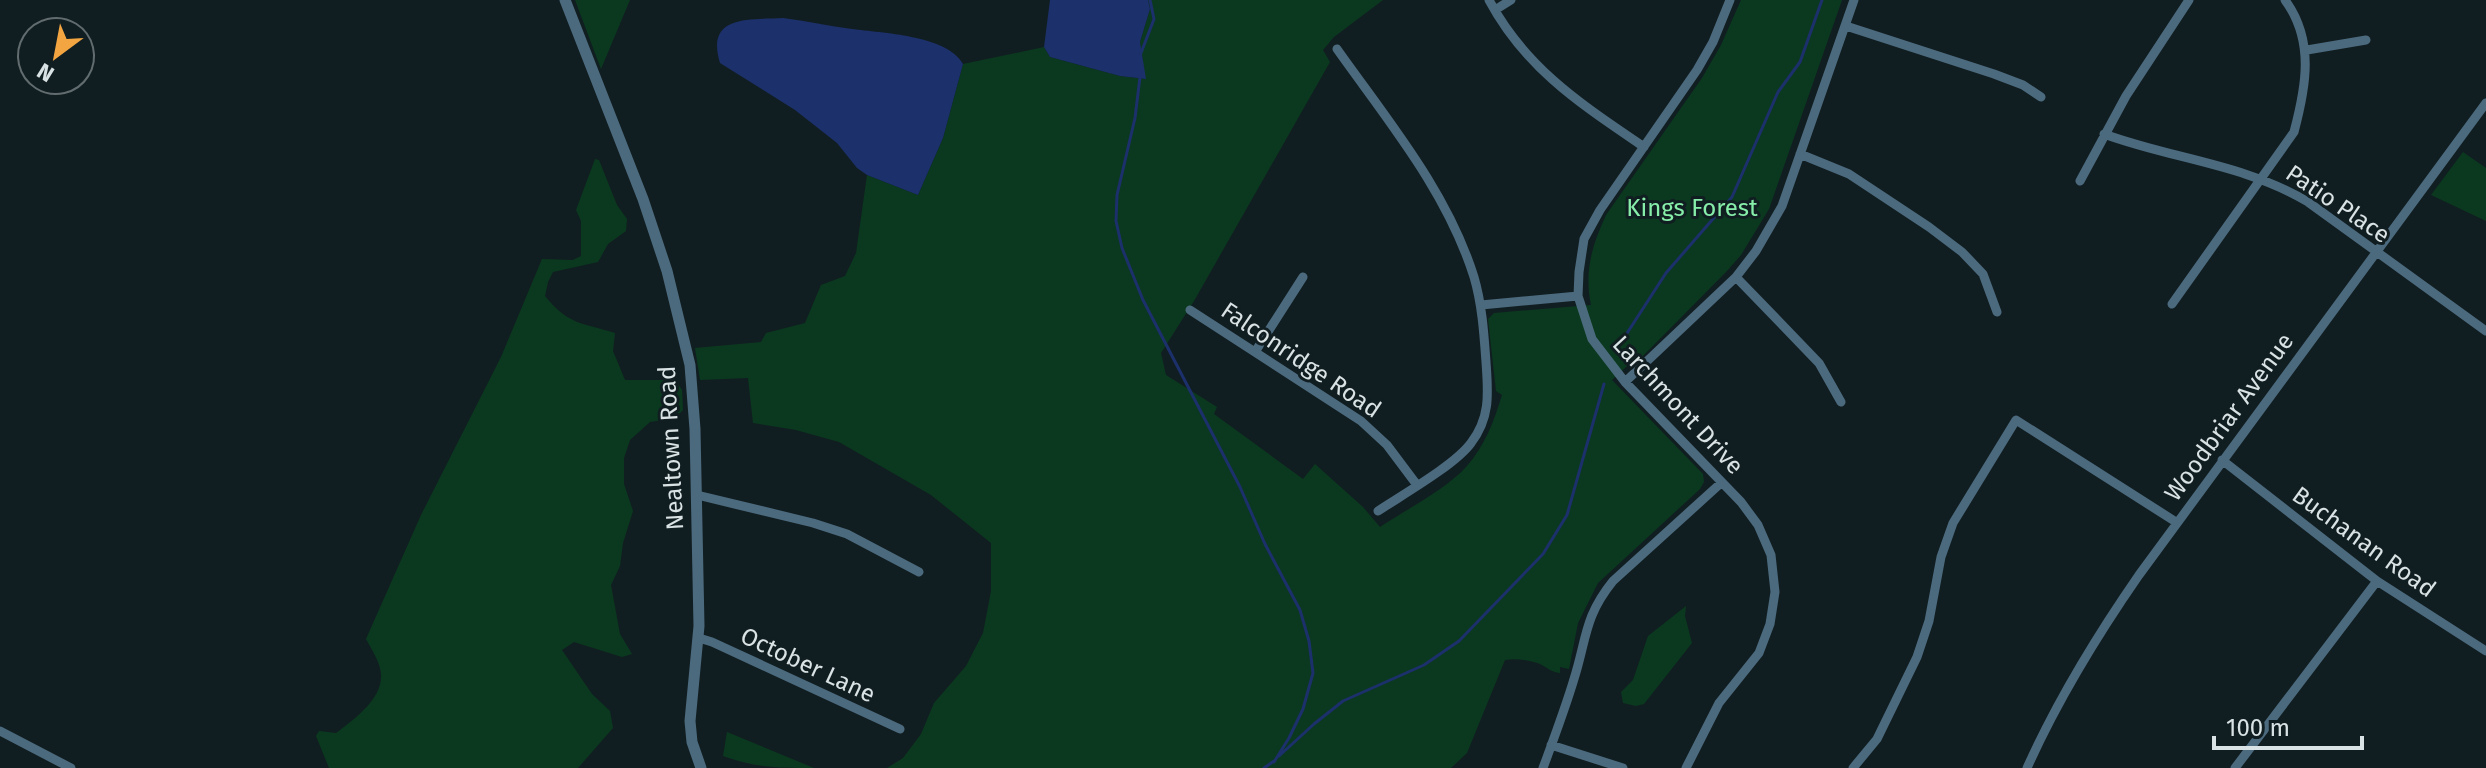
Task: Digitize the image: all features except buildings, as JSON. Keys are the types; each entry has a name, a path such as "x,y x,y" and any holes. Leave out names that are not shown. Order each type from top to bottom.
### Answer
{"street":[{"name":"Nealtown Road","path":"565,0 643,199 684,334 693,397 697,495 699,638 690,721 692,742 701,768"},
{"path":"1489,0 1511,36 1553,82 1644,147"},
{"path":"1495,10 1511,0"},
{"name":"Larchmont Drive","path":"1686,768 1719,703 1759,653 1770,624 1775,592 1771,555 1758,525 1741,502 1625,382 1592,339 1578,296 1584,239 1600,210 1697,70 1713,42 1730,0"},
{"path":"1625,382 1736,277 1756,251 1782,206 1854,0"},
{"path":"2080,181 2126,96 2189,0"},
{"path":"2172,304 2259,177 2294,132 2303,99 2307,50 2285,0"},
{"path":"1846,26 1994,74 2023,85 2041,97"},
{"path":"2307,50 2366,40"},
{"path":"1337,49 1447,210 1464,250 1481,305 1489,403 1481,424 1471,443 1457,457 1378,511"},
{"name":"Woodbriar Avenue","path":"2027,768 2055,707 2094,641 2176,522 2486,103"},
{"name":"Patio Place","path":"2104,134 2259,177 2308,202 2486,331"},
{"path":"1800,154 1849,174 1962,252 1983,274 1997,312"},
{"path":"1255,352 1303,277"},
{"path":"1736,277 1819,363 1841,402"},
{"path":"1481,305 1578,296"},
{"name":"Falconridge Road","path":"1190,310 1361,421 1387,445 1417,485"},
{"path":"1853,768 1877,739 1917,657 1929,621 1941,557 1953,523 2016,420 2176,522"},
{"name":"Buchanan Road","path":"2222,460 2377,581 2486,651"},
{"path":"1543,768 1575,676 1589,620 1603,593 1721,483"},
{"path":"697,495 847,534 919,572"},
{"path":"2235,768 2377,581"},
{"name":"October Lane","path":"699,638 900,729"},
{"path":"0,731 71,768"},
{"path":"1551,745 1623,768"}],"green space":[{"path":"575,0 630,0 601,69"},
{"name":"Kings Forest","path":"1148,0 1383,0 1334,37 1323,50 1330,62 1194,301 1161,353 1166,375 1217,407 1214,414 1303,479 1315,464 1363,507 1380,527 1457,475 1484,442 1502,395 1496,391 1488,319 1494,313 1591,305 1588,281 1591,259 1606,215 1702,78 1741,0 1842,0 1769,209 1741,255 1727,271 1636,363 1626,367 1612,380 1703,474 1704,482 1598,583 1578,623 1569,669 1560,667 1560,673 1532,661 1505,660 1467,753 1451,768 887,768 903,758 921,734 934,703 966,666 983,633 991,591 991,543 931,495 839,442 796,430 753,423 748,378 700,380 695,348 761,342 766,333 805,323 821,285 845,276 856,253 867,175 918,195 943,138 963,64 1044,47 1050,57 1120,76 1145,79 1140,42 1150,9"},
{"path":"2463,152 2486,168 2486,221 2431,195"},
{"path":"595,159 599,160 617,205 627,219 626,231 608,244 598,262 553,272 545,296 569,318 615,333 613,351 625,380 675,380 682,390 683,410 675,418 650,422 630,440 624,458 624,484 633,511 620,566 611,585 620,634 632,654 622,657 574,642 562,650 592,694 610,711 613,728 578,768 329,768 316,736 319,731 336,733 366,708 377,692 381,674 366,639 421,515 501,357 542,259 573,260 581,256 581,221 576,210"},
{"path":"1686,606 1685,616 1692,643 1644,704 1623,703 1621,692 1633,680 1648,636"},
{"path":"727,732 814,768 768,766 723,756"}],"water":[{"path":"1050,0 1148,0 1150,9 1140,42 1146,79 1120,76 1050,57 1044,47"},
{"path":"783,18 928,41 955,54 963,64 943,138 918,195 867,175 857,168 837,143 795,110 720,63 717,47 719,36 725,28 745,20"}],"waterway":[{"path":"1141,53 1154,19 1150,0"},
{"path":"1620,344 1666,273 1732,197 1778,92 1800,62 1822,0"},
{"path":"1140,77 1135,118 1117,195 1116,221 1122,248 1143,300 1300,610 1309,641 1313,673 1303,709 1274,762"},
{"path":"1279,756 1343,701 1424,665 1459,641 1543,554 1567,515 1604,384"},
{"path":"1264,768 1274,761"}]}
